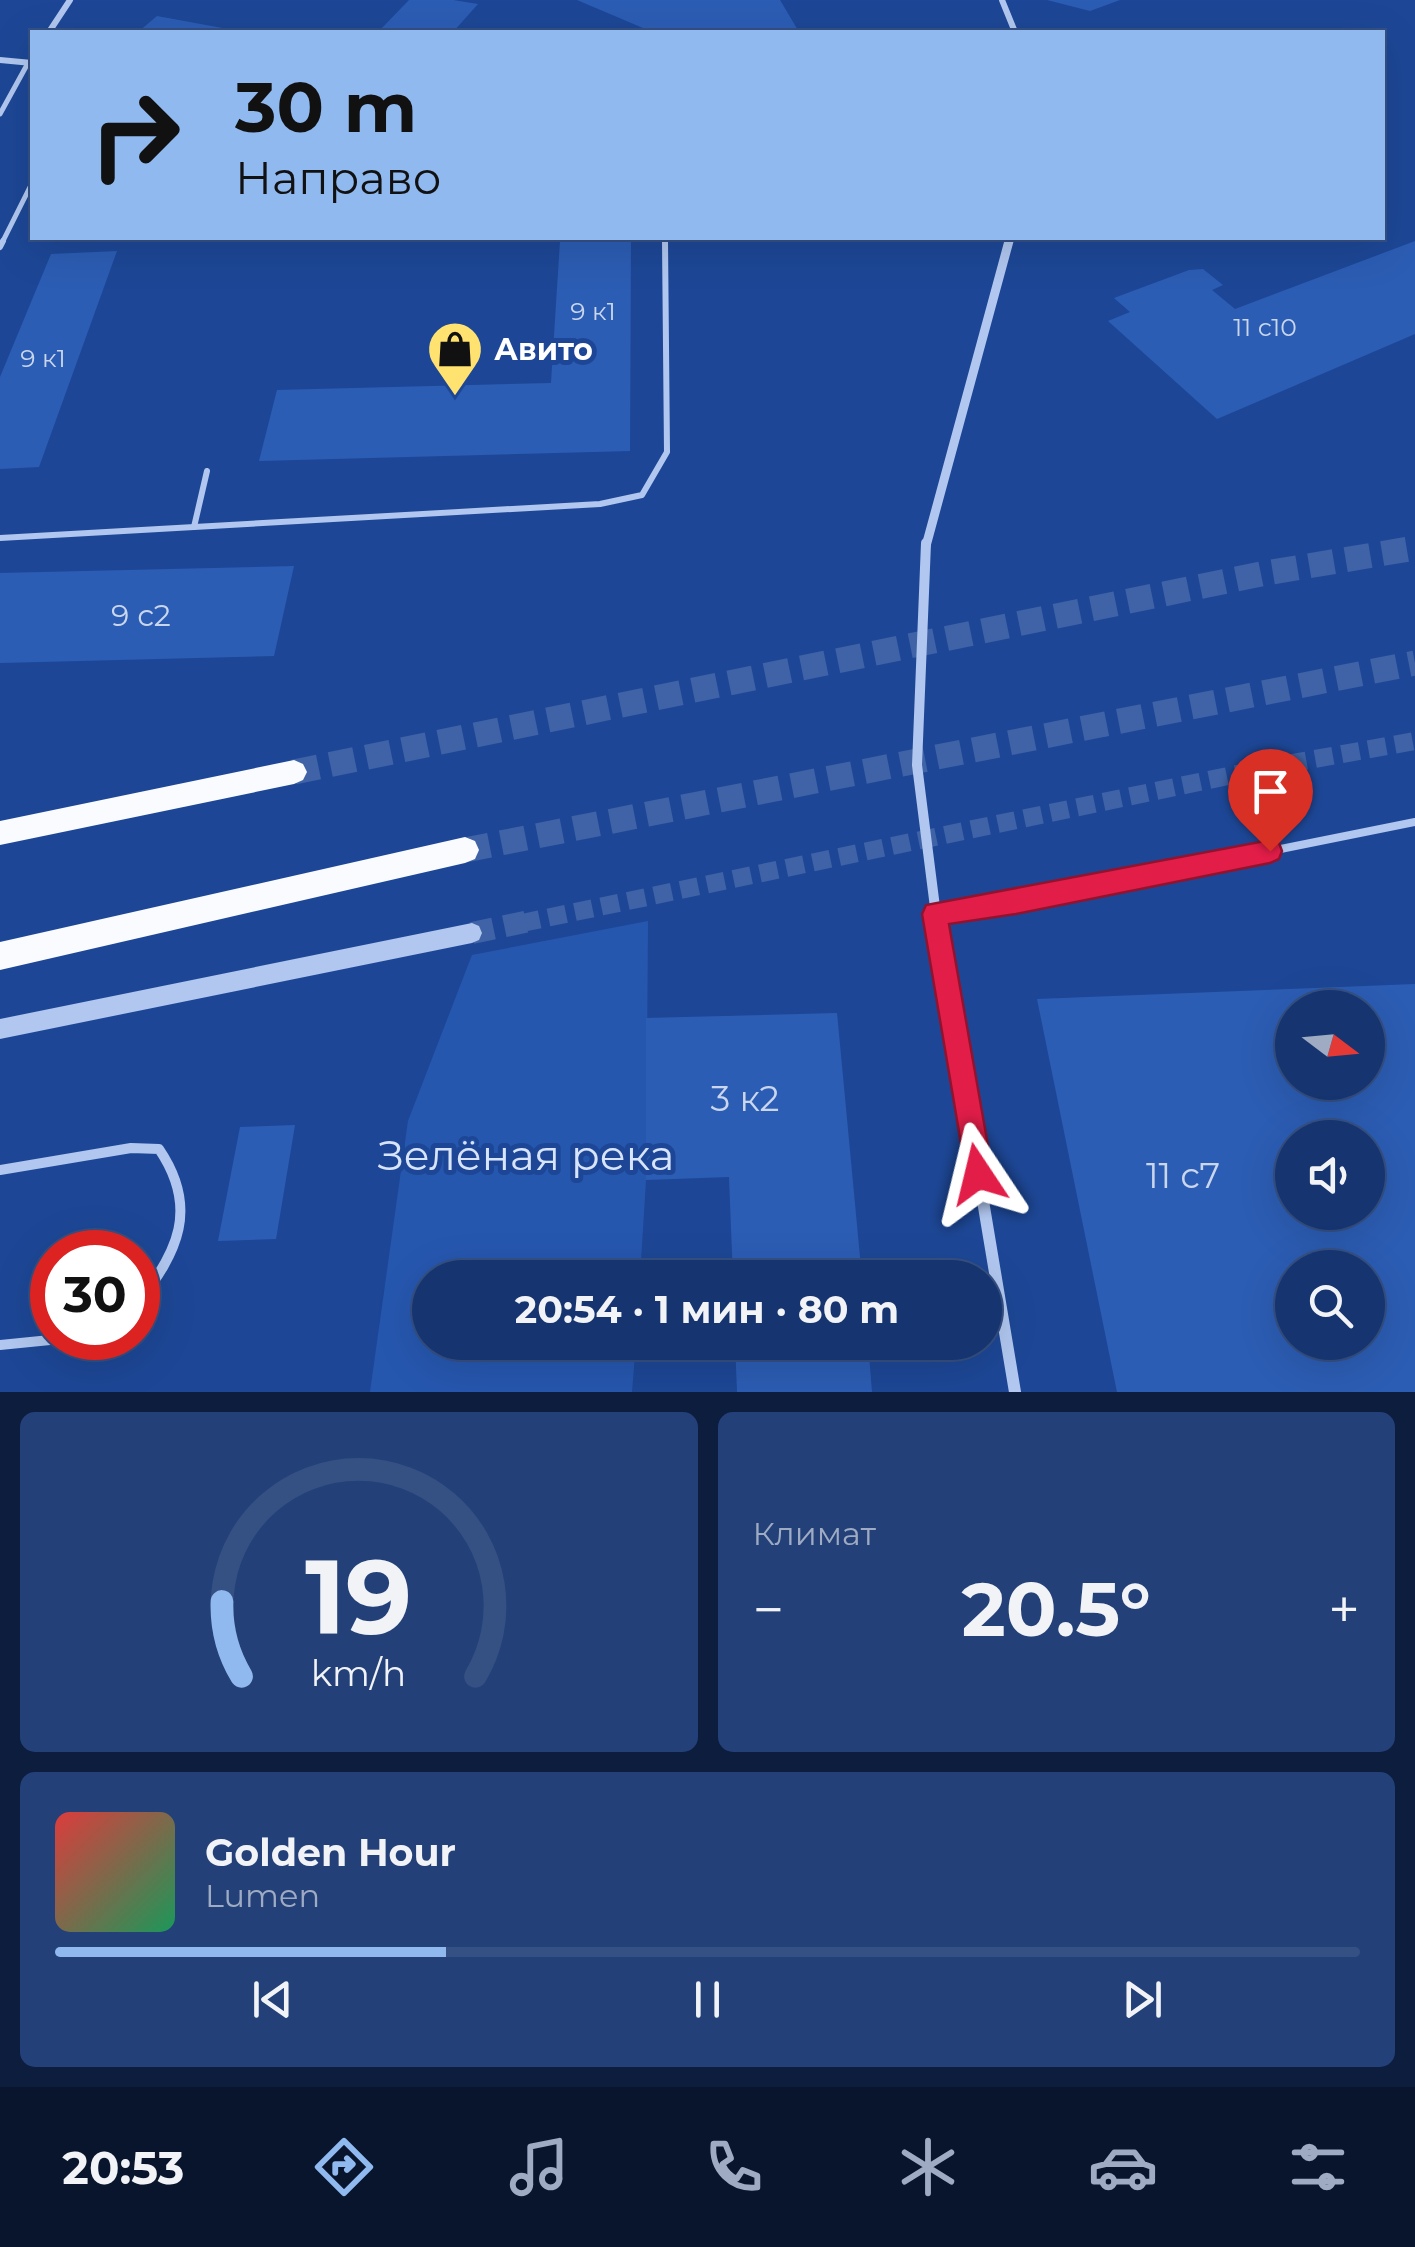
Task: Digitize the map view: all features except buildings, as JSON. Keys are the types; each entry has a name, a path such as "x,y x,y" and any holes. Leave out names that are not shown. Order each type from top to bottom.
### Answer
{"main road":[{"path":"0,833 294,772"},
{"path":"0,956 464,850"}],"street":[{"path":"49,30 70,0"},
{"path":"1002,0 1014,30"},
{"path":"0,60 30,61"},
{"path":"1009,240 927,530 917,765 935,914 1015,1392"},
{"path":"0,1029 472,933"}],"lane":[{"path":"0,114 30,63"},
{"path":"0,248 30,187"},
{"path":"18,211 30,210"},
{"path":"0,538 600,504 642,495 667,452 665,240"},
{"path":"194,527 208,471"},
{"path":"935,914 1016,902 1415,822"},
{"path":"0,1170 131,1148 160,1149 178,1178 183,1218 176,1244 160,1276"},
{"path":"0,1345 30,1342"}],"green space":[{"name":"Зелёная река","path":"648,921 646,1180 641,1260 412,1260 412,1360 635,1360 632,1392 370,1392 408,1121 472,955"}],"tunnel":[{"path":"294,772 1266,573 1415,548"},
{"path":"465,850 1415,663"},
{"path":"522,923 1276,766 1415,741"},
{"path":"472,933 534,920"}],"place":[{"name":"Авито","path":"455,398"}],"route":[{"path":"978,1174 935,914 1016,902 1270,851"}]}
